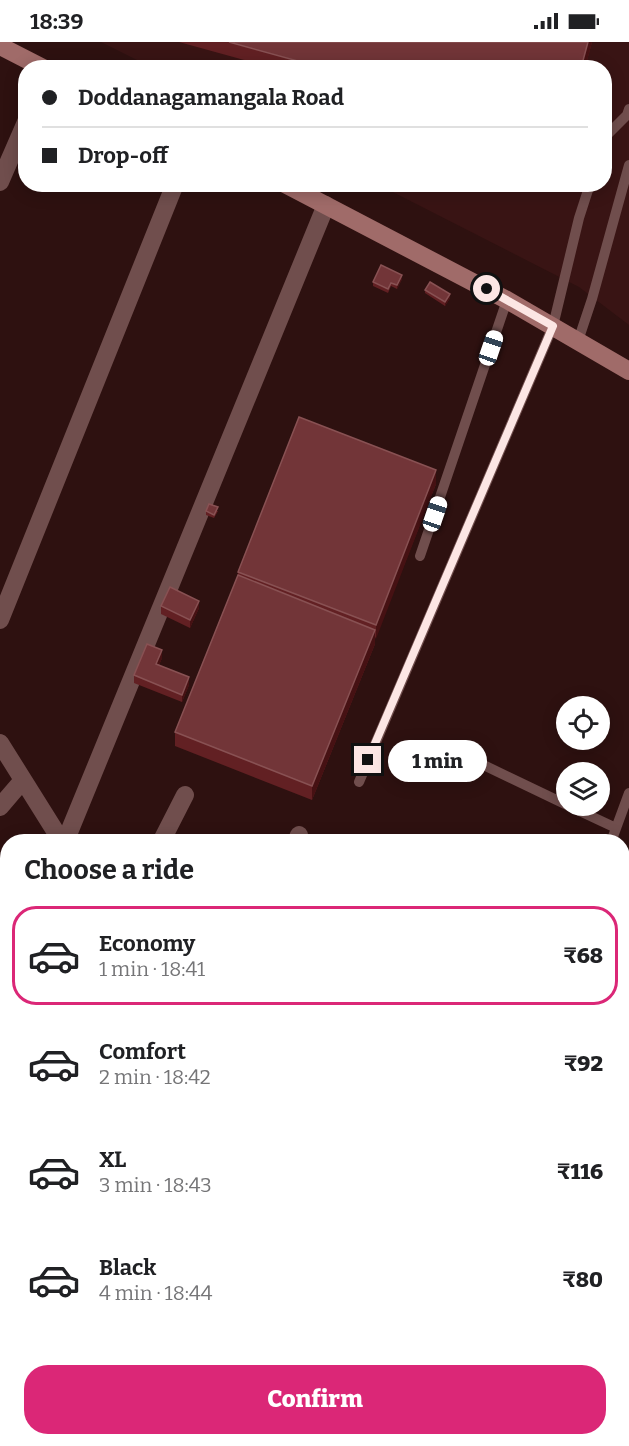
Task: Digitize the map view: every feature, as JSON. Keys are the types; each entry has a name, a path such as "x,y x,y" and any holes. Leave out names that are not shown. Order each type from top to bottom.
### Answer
{"street":[{"path":"1,45 28,60"},
{"path":"0,182 18,140"},
{"path":"0,620 172,192"},
{"path":"301,192 507,300 629,371"},
{"path":"67,834 326,205"},
{"path":"0,743 59,834"},
{"path":"0,807 23,780"},
{"path":"165,834 185,795"}],"lane":[{"path":"612,130 628,115"},
{"path":"578,341 629,165"},
{"path":"359,782 553,326 587,192"},
{"path":"420,556 507,300"},
{"path":"471,759 556,799"},
{"path":"614,834 629,793"},
{"path":"591,816 616,828"}],"shaded area":[{"path":"101,42 629,42 629,325 579,287 393,192 612,192 612,60 137,60"}],"building":[{"path":"229,42 588,42 583,60 294,60"},
{"path":"381,265 402,275 397,285 391,283 388,289 373,282"},
{"path":"430,282 450,294 445,302 425,290"},
{"path":"299,417 436,470 376,625 238,572"},
{"path":"209,504 218,507 214,515 206,511"},
{"path":"238,575 375,630 312,786 175,732"},
{"path":"170,587 199,601 190,620 161,606"},
{"path":"147,644 162,650 156,664 189,677 182,695 134,675"}],"route":[{"path":"368,760 553,326 487,289"}]}
